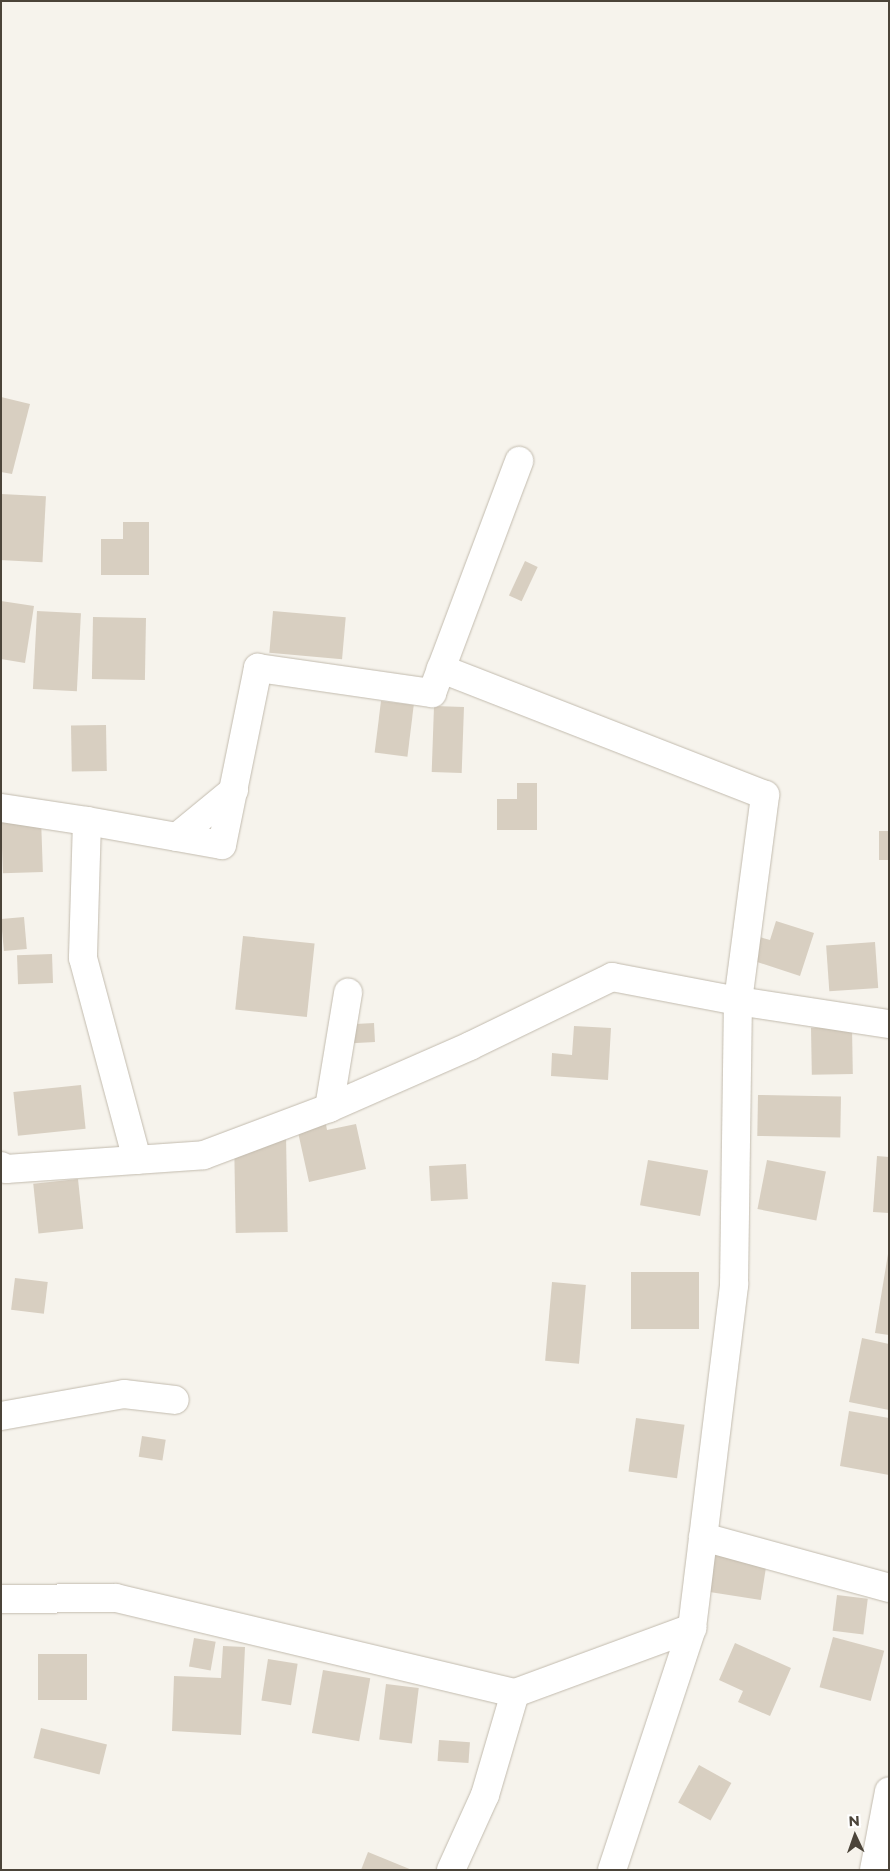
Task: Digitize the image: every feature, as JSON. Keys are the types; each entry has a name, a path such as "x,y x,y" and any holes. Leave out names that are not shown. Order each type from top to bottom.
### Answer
{"street":[{"path":"1,808 222,845 258,668 432,693 519,461"},
{"path":"441,669 765,795 738,1001 734,1284 692,1628 612,1870"},
{"path":"87,821 83,958 137,1160"},
{"path":"1,1166 6,1169 204,1154 329,1108 470,1046 612,977 738,1001 889,1024"},
{"path":"329,1108 348,993"},
{"path":"1,1416 124,1394 176,1400"},
{"path":"703,1537 889,1588"},
{"path":"1,1598 116,1598 515,1693 692,1628"},
{"path":"451,1870 485,1795 515,1693"},
{"path":"874,1870 889,1791"}],"building":[{"path":"1,397 30,404 12,474 1,472"},
{"path":"1,494 46,496 42,562 1,560"},
{"path":"123,522 149,522 149,575 101,575 101,539 123,539"},
{"path":"525,561 538,567 522,601 509,595"},
{"path":"1,601 34,606 25,663 1,659"},
{"path":"37,611 81,613 77,691 33,689"},
{"path":"273,611 346,617 342,659 269,653"},
{"path":"93,617 146,618 145,680 92,679"},
{"path":"381,701 414,705 407,757 375,753"},
{"path":"434,706 464,707 462,773 432,772"},
{"path":"106,725 107,771 72,772 71,726"},
{"path":"517,783 537,783 537,830 497,830 497,799 517,799"},
{"path":"41,818 43,872 3,873 1,819"},
{"path":"879,831 889,831 889,860 879,860"},
{"path":"24,917 27,949 4,951 1,919"},
{"path":"776,921 814,933 800,976 742,957 749,934 770,940"},
{"path":"243,936 315,944 307,1017 235,1010"},
{"path":"875,942 878,988 829,991 826,945"},
{"path":"52,954 53,983 18,984 17,955"},
{"path":"374,1023 375,1042 347,1043 346,1024"},
{"path":"574,1026 611,1028 608,1080 551,1076 552,1053 572,1055"},
{"path":"852,1027 853,1074 812,1075 811,1028"},
{"path":"81,1085 86,1129 18,1136 13,1092"},
{"path":"758,1095 841,1096 840,1137 757,1136"},
{"path":"323,1108 327,1130 356,1124 366,1169 309,1182 294,1114"},
{"path":"286,1135 288,1232 236,1233 234,1136"},
{"path":"877,1156 889,1157 889,1213 873,1212"},
{"path":"648,1160 708,1171 700,1216 640,1205"},
{"path":"767,1160 826,1171 816,1221 757,1209"},
{"path":"466,1164 468,1199 431,1201 429,1166"},
{"path":"78,1179 83,1229 38,1233 33,1184"},
{"path":"889,1254 889,1335 875,1333"},
{"path":"631,1272 699,1272 699,1329 631,1329"},
{"path":"15,1278 48,1282 44,1314 11,1310"},
{"path":"552,1282 586,1285 579,1364 545,1361"},
{"path":"862,1338 889,1344 889,1410 849,1402"},
{"path":"849,1411 889,1418 889,1475 840,1466"},
{"path":"636,1418 685,1425 677,1478 628,1471"},
{"path":"142,1436 166,1440 162,1460 139,1457"},
{"path":"701,1543 768,1554 761,1600 694,1589"},
{"path":"837,1595 868,1599 863,1635 833,1631"},
{"path":"833,1637 884,1651 871,1701 820,1687"},
{"path":"194,1638 216,1642 211,1670 189,1667"},
{"path":"735,1643 791,1668 770,1716 738,1702 743,1691 719,1680"},
{"path":"223,1646 245,1647 241,1735 172,1731 174,1676 221,1678"},
{"path":"38,1654 87,1654 87,1700 38,1700"},
{"path":"268,1659 298,1664 291,1705 261,1700"},
{"path":"323,1670 370,1678 359,1741 312,1733"},
{"path":"386,1684 419,1688 412,1744 379,1740"},
{"path":"41,1728 107,1744 99,1775 34,1758"},
{"path":"439,1740 470,1742 468,1763 438,1761"},
{"path":"699,1765 731,1783 711,1821 678,1803"},
{"path":"368,1852 412,1870 361,1870"}]}
